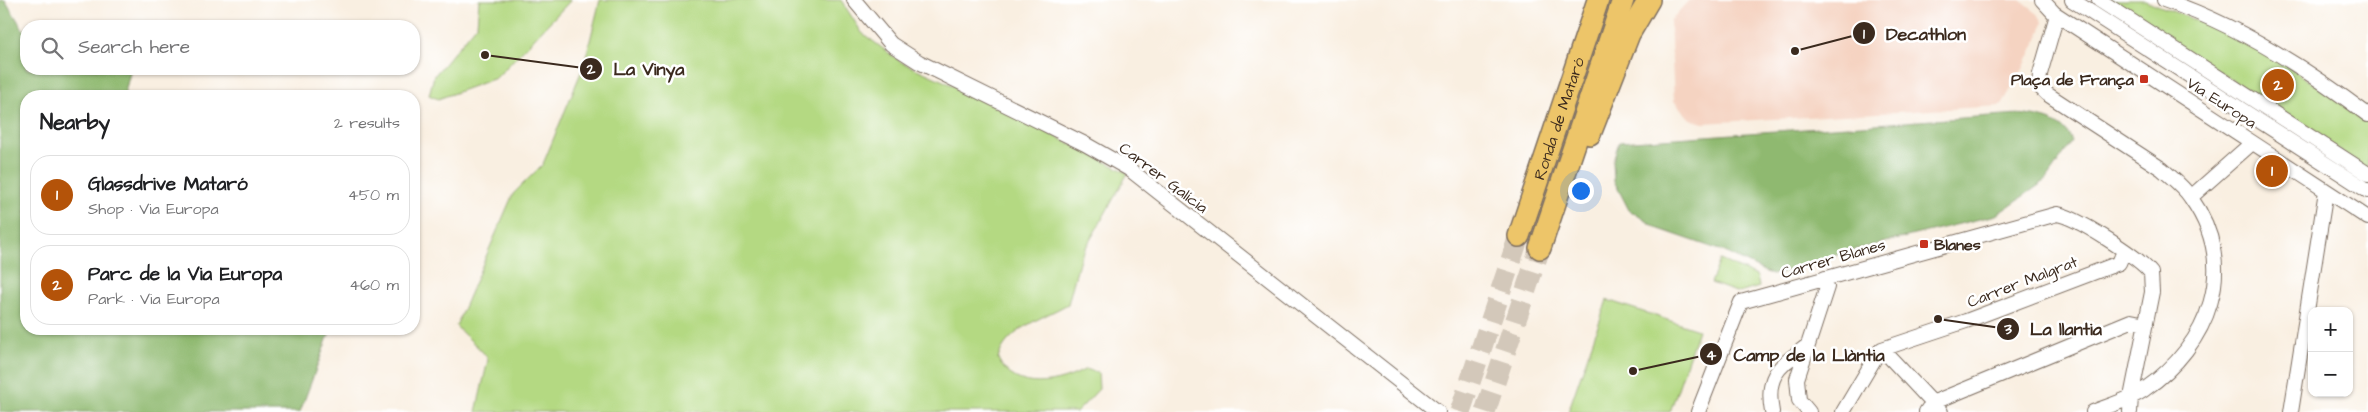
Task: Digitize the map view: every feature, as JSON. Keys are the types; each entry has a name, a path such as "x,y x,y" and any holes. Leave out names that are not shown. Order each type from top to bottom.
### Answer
{"highway":[{"path":"1546,153 1555,102 1586,0"},
{"name":"Ronda de Mataró","path":"1519,236 1598,0"},
{"name":"Ronda de Mataró","path":"1555,201 1623,0"},
{"path":"1540,248 1555,201 1582,150 1600,110 1628,34 1649,0"}],"street":[{"name":"Carrer Galícia","path":"854,0 891,44 918,62 1085,144 1129,169 1438,412"},
{"name":"Via Europa","path":"2042,0 2048,9 2368,218"},
{"name":"Via Europa","path":"2072,0 2090,5 2368,191"},
{"name":"Via Europa","path":"2099,0 2368,174"},
{"path":"2164,0 2241,33 2323,81 2368,115"},
{"path":"2090,5 2074,16 2057,15 2038,82 2042,90 2162,169 2191,197 2199,211 2211,242 2214,275 2212,303 2200,332 2176,364 2144,390 2093,412"},
{"path":"2191,197 2252,143"},
{"path":"2291,412 2326,191"},
{"name":"Carrer Blanes","path":"1698,412 1741,302 2048,216 2065,215 2124,250"},
{"path":"2124,250 2146,266 2151,273 2153,281 2131,397 2130,412"},
{"name":"Carrer Malgrat","path":"1882,349 1966,321 2119,263 2124,250"},
{"path":"1809,412 1799,400 1796,388 1807,346 1827,287 1825,278"},
{"path":"1843,412 1882,349 1933,409 2131,321 2146,324"},
{"path":"1772,412 1769,393 1774,373 1807,346"}],"shaded area":[{"path":"1689,0 2020,0 2038,14 2043,22 2023,69 2001,106 1703,123 1690,119 1674,101 1670,21"}],"green space":[{"path":"0,0 5,0 20,24 20,75 129,75 126,90 20,90 20,335 329,335 300,412 0,412"},
{"path":"479,0 571,0 496,78 438,99 429,95 434,76 477,25"},
{"path":"600,0 841,0 862,33 901,62 968,92 1128,173 1080,258 1068,304 1026,326 1008,340 998,359 1006,370 1026,382 1051,382 1064,379 1086,369 1098,373 1099,389 1077,412 476,412 488,360 483,352 456,326 513,194 543,164 584,65"},
{"path":"2109,0 2145,0 2229,34 2285,64 2368,121 2368,169"},
{"path":"2019,114 2043,118 2058,124 2069,135 2072,142 2045,181 1996,215 1849,251 1772,275 1723,251 1659,229 1629,210 1614,181 1613,160 1619,142"},
{"path":"1720,260 1757,276 1759,287 1739,293 1711,283"},
{"path":"1607,300 1698,330 1670,412 1568,412"}],"tunnel":[{"path":"1460,412 1519,236"},
{"path":"1485,412 1540,248"}],"place":[{"name":"Decathlon","path":"1795,51"},
{"name":"La Vinya","path":"485,55"},
{"name":"Plaça de França","path":"2144,79"},
{"name":"Parc de la Via Europa","path":"2278,85"},
{"name":"Glassdrive Mataró","path":"2272,171"},
{"name":"Blanes","path":"1924,244"},
{"name":"La llantia","path":"1938,319"},
{"name":"Camp de la Llàntia","path":"1633,371"}]}
